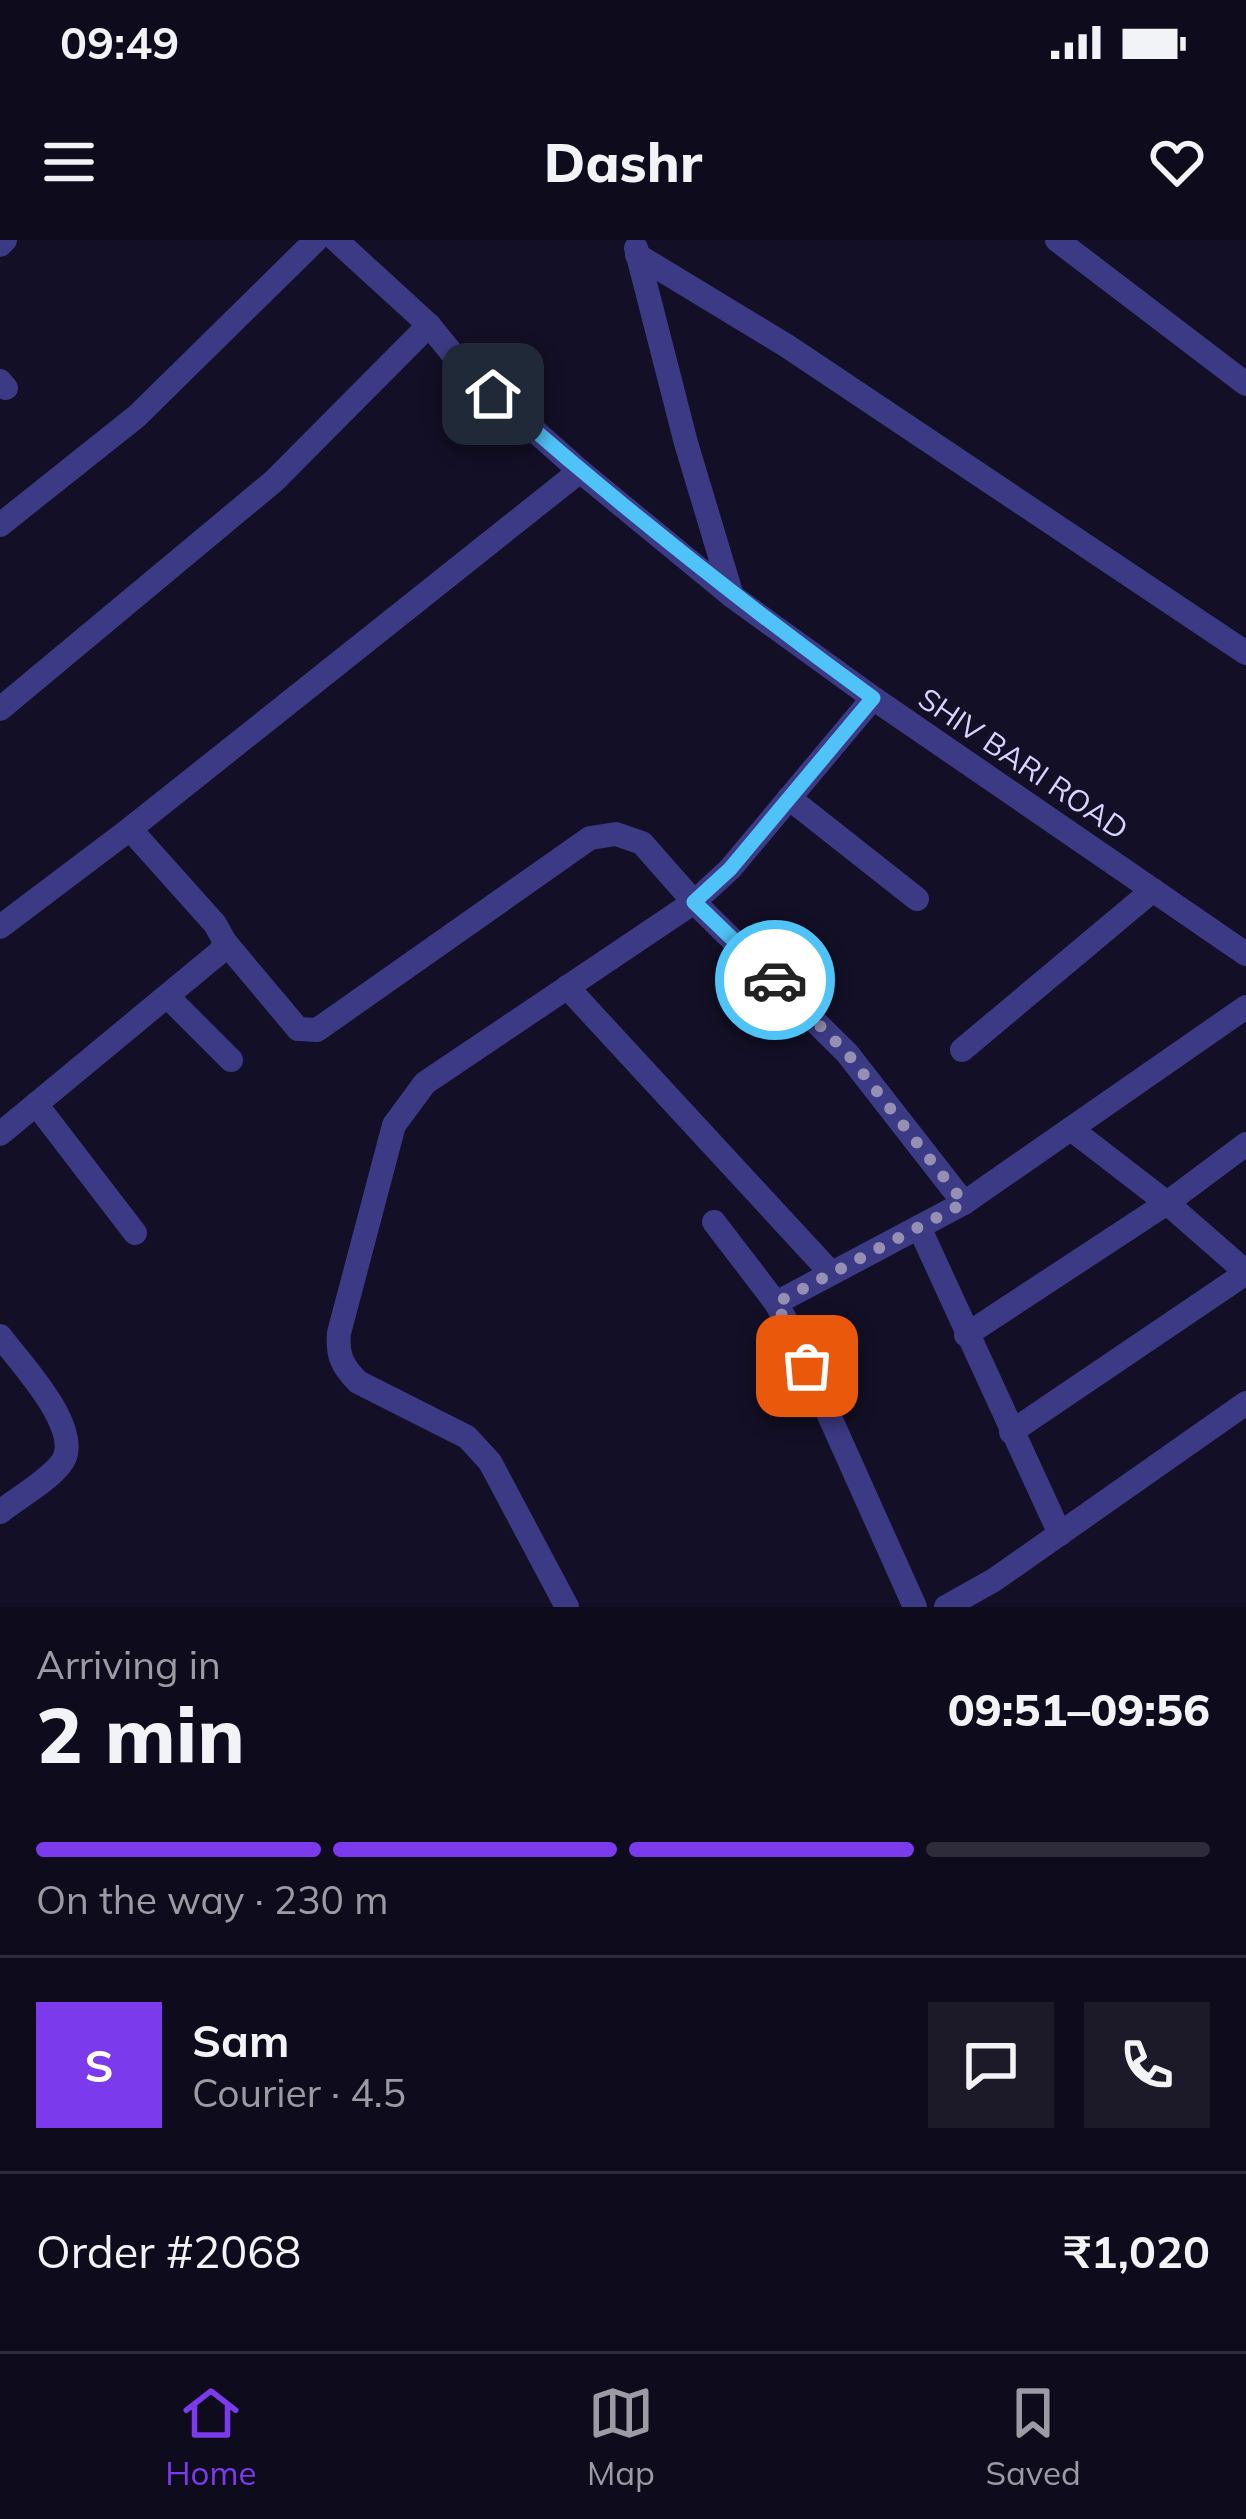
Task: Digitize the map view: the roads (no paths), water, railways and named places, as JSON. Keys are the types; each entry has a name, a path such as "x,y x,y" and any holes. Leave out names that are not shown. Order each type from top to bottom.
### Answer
{"street":[{"path":"0,525 137,416 316,240"},
{"name":"SHIV BARI ROAD","path":"336,240 429,325 464,368 733,596 1246,954"},
{"path":"1057,240 1246,384"},
{"path":"636,248 686,443 733,596"},
{"path":"636,248 1246,653"},
{"path":"0,709 274,481 429,325"},
{"path":"0,927 130,830 580,471"},
{"path":"567,1607 490,1462 467,1437 358,1382 344,1369 338,1353 339,1333 394,1125 425,1083 694,902 730,869 873,698"},
{"path":"789,798 917,899"},
{"path":"130,830 215,923 225,942 298,1028 307,1032 333,1019 590,838 616,834 641,843 847,1053 964,1203"},
{"path":"962,1050 1153,890"},
{"path":"0,1134 212,960 225,942"},
{"path":"567,987 831,1273"},
{"path":"168,997 231,1060"},
{"path":"776,1303 964,1203 1246,1007"},
{"path":"36,1104 135,1233"},
{"path":"1011,1432 1246,1272 1072,1129"},
{"path":"966,1335 1167,1203 1246,1144"},
{"path":"714,1222 776,1303 915,1607"},
{"path":"919,1227 1060,1534"},
{"path":"0,1512 62,1463 70,1444 64,1424 3,1345"},
{"path":"946,1607 994,1580 1246,1403"}]}
